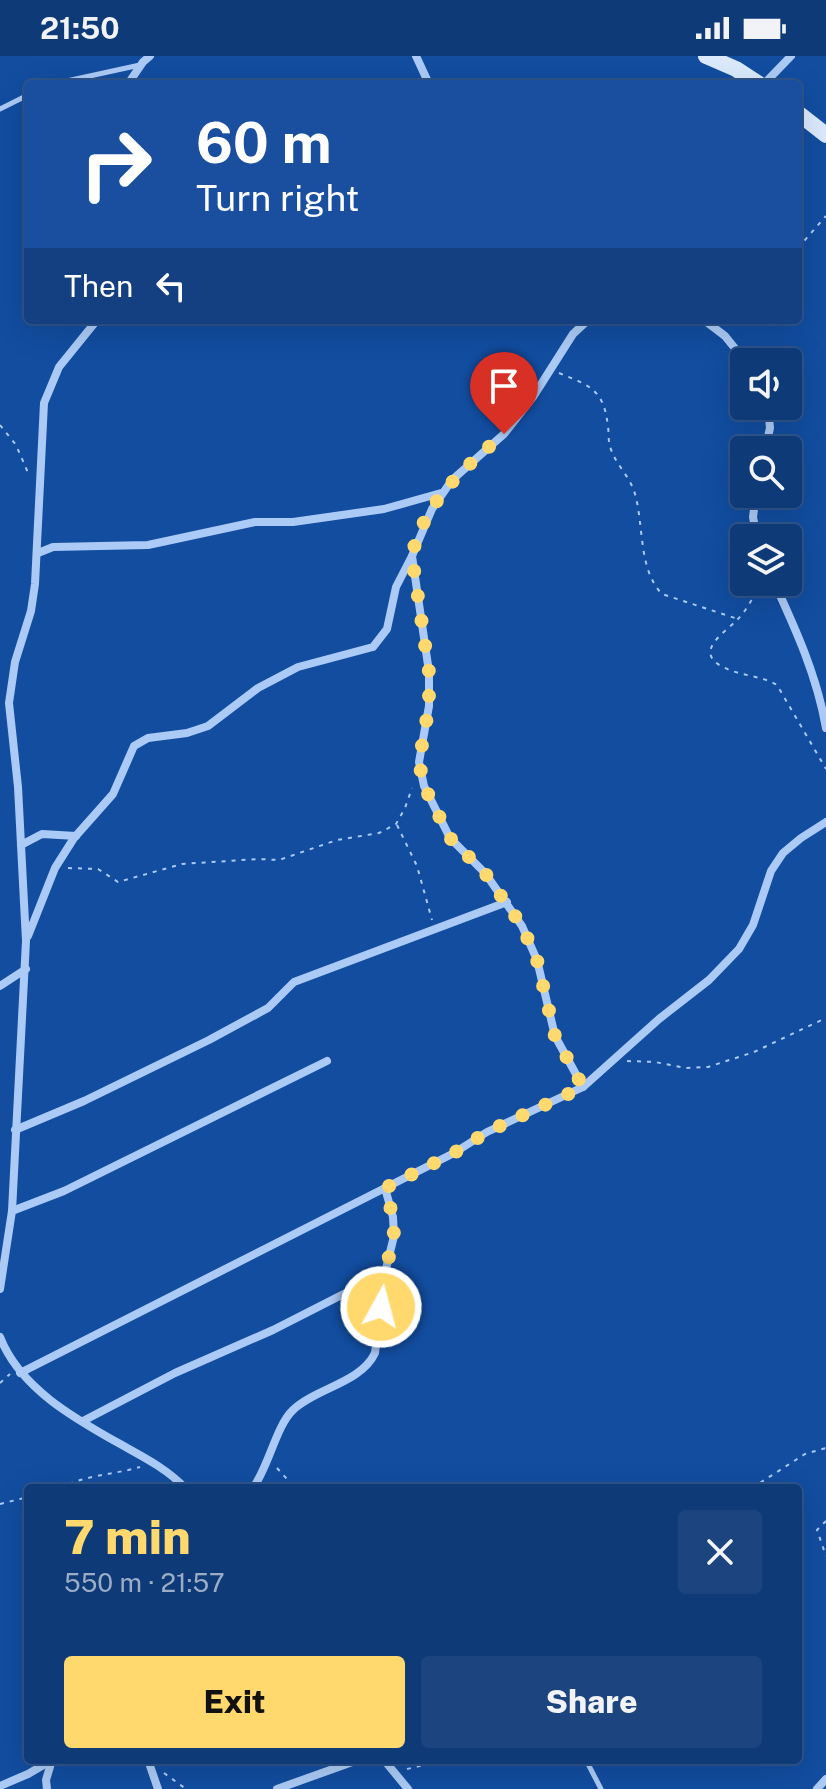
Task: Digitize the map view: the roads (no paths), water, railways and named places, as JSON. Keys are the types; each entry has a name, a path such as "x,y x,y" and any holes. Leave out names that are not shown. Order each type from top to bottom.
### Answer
{"street":[{"path":"131,80 150,56"},
{"path":"416,56 427,80"},
{"path":"706,56 755,80"},
{"path":"766,80 791,56"},
{"path":"802,116 826,135"},
{"path":"0,1289 12,1211 26,969 18,787 9,703 15,662 31,611 38,553 47,395 59,367 94,324"},
{"path":"26,941 55,868 76,836 113,794 131,750 139,742 197,730 277,676 298,667 373,647 387,629 396,587 443,492 467,465 504,434 528,404 573,334 584,324"},
{"path":"709,324 735,348"},
{"path":"38,553 53,547 133,547 255,522 293,522 384,509 443,492"},
{"path":"412,556 429,672 429,706 419,768 424,786 450,838 485,873 522,926 537,960 555,1036 583,1087"},
{"path":"780,596 811,666 821,697 826,728"},
{"path":"18,1370 454,1153 487,1132 583,1087 659,1019 725,966 753,925 771,871 783,853 826,822"},
{"path":"21,845 42,834 76,836"},
{"path":"15,1130 84,1101 209,1040 268,1008 294,982 507,902"},
{"path":"0,986 26,969"},
{"path":"12,1211 64,1191 327,1061"},
{"path":"255,1484 293,1410 317,1393 354,1375 372,1359 394,1236 393,1217 385,1188"},
{"path":"83,1421 175,1373 273,1330 385,1273"},
{"path":"0,1337 18,1370 83,1421 169,1472 181,1484"},
{"path":"0,1786 44,1764"},
{"path":"47,1789 51,1764"},
{"path":"277,1789 347,1764"},
{"path":"387,1764 408,1789"},
{"path":"149,1765 158,1789"},
{"path":"817,1789 826,1779"}],"lane":[{"path":"71,80 140,65"},
{"path":"0,109 24,97"},
{"path":"588,1764 601,1789"}]}
